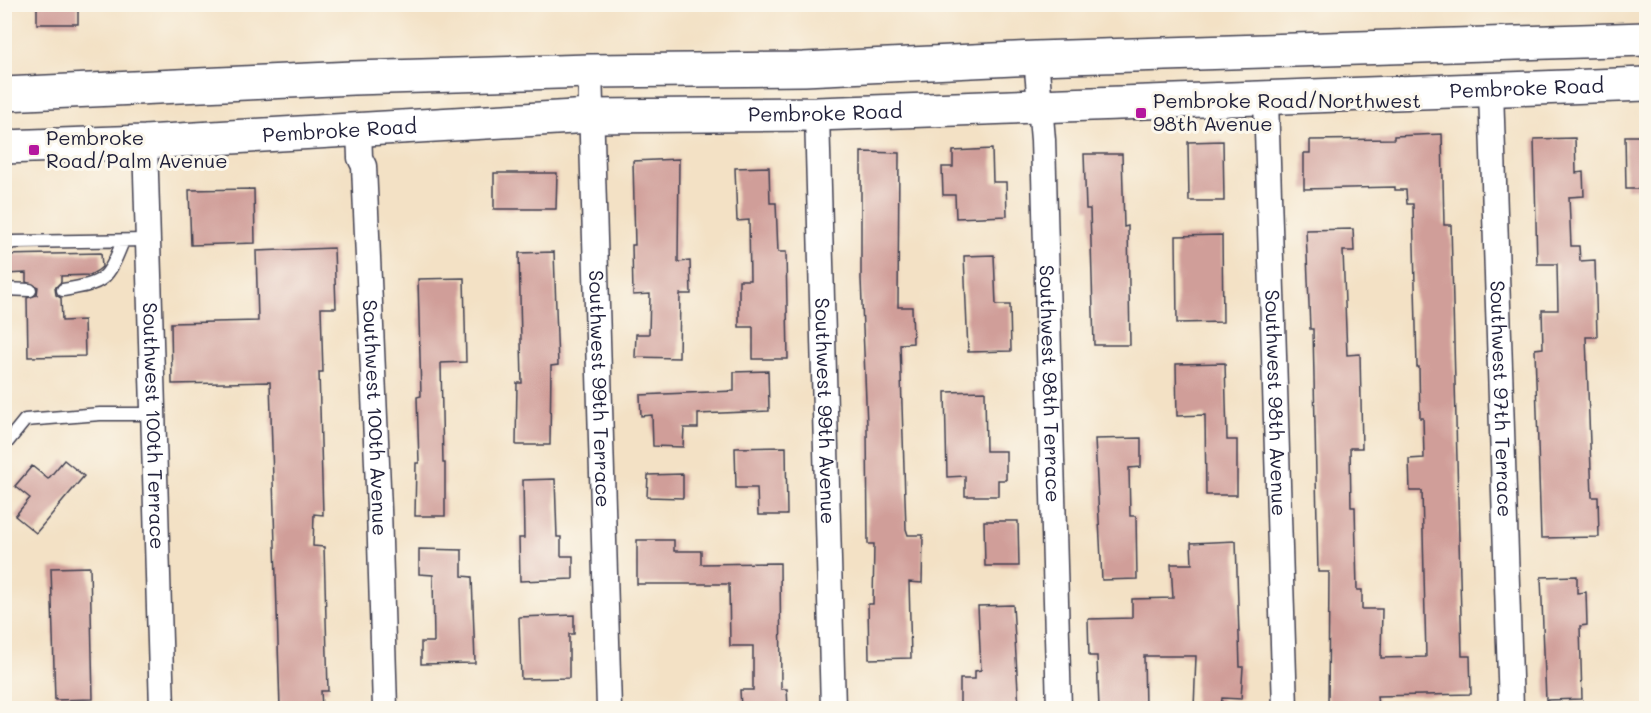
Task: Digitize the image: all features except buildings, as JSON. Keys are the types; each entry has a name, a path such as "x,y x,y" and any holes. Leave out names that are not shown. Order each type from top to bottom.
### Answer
{"main road":[{"path":"4,94 590,70 804,69 1036,58 1647,39"},
{"name":"Pembroke Road","path":"4,147 145,142 591,116 817,114 1039,104 1266,99 1647,84"}],"street":[{"name":"Southwest 98th Terrace","path":"1036,58 1043,140 1059,708"},
{"name":"Southwest 99th Terrace","path":"590,70 609,708"},
{"name":"Southwest 97th Terrace","path":"1491,90 1511,708"},
{"name":"Southwest 98th Avenue","path":"1266,99 1286,708"},
{"name":"Southwest 99th Avenue","path":"817,114 833,708"},
{"name":"Southwest 100th Avenue","path":"358,128 360,158 364,166 385,708"},
{"name":"Southwest 100th Terrace","path":"145,142 162,708"}],"lane":[{"path":"4,246 76,247 147,240"},
{"path":"63,290 96,284 112,267 123,241"},
{"path":"77,274 77,288"},
{"path":"4,290 26,291 21,277"},
{"path":"4,446 25,420 100,414 153,414"}],"place":[{"name":"Pembroke Road/Northwest 98th Avenue","path":"1141,113"},
{"name":"Pembroke Road/Palm Avenue","path":"34,150"}]}
